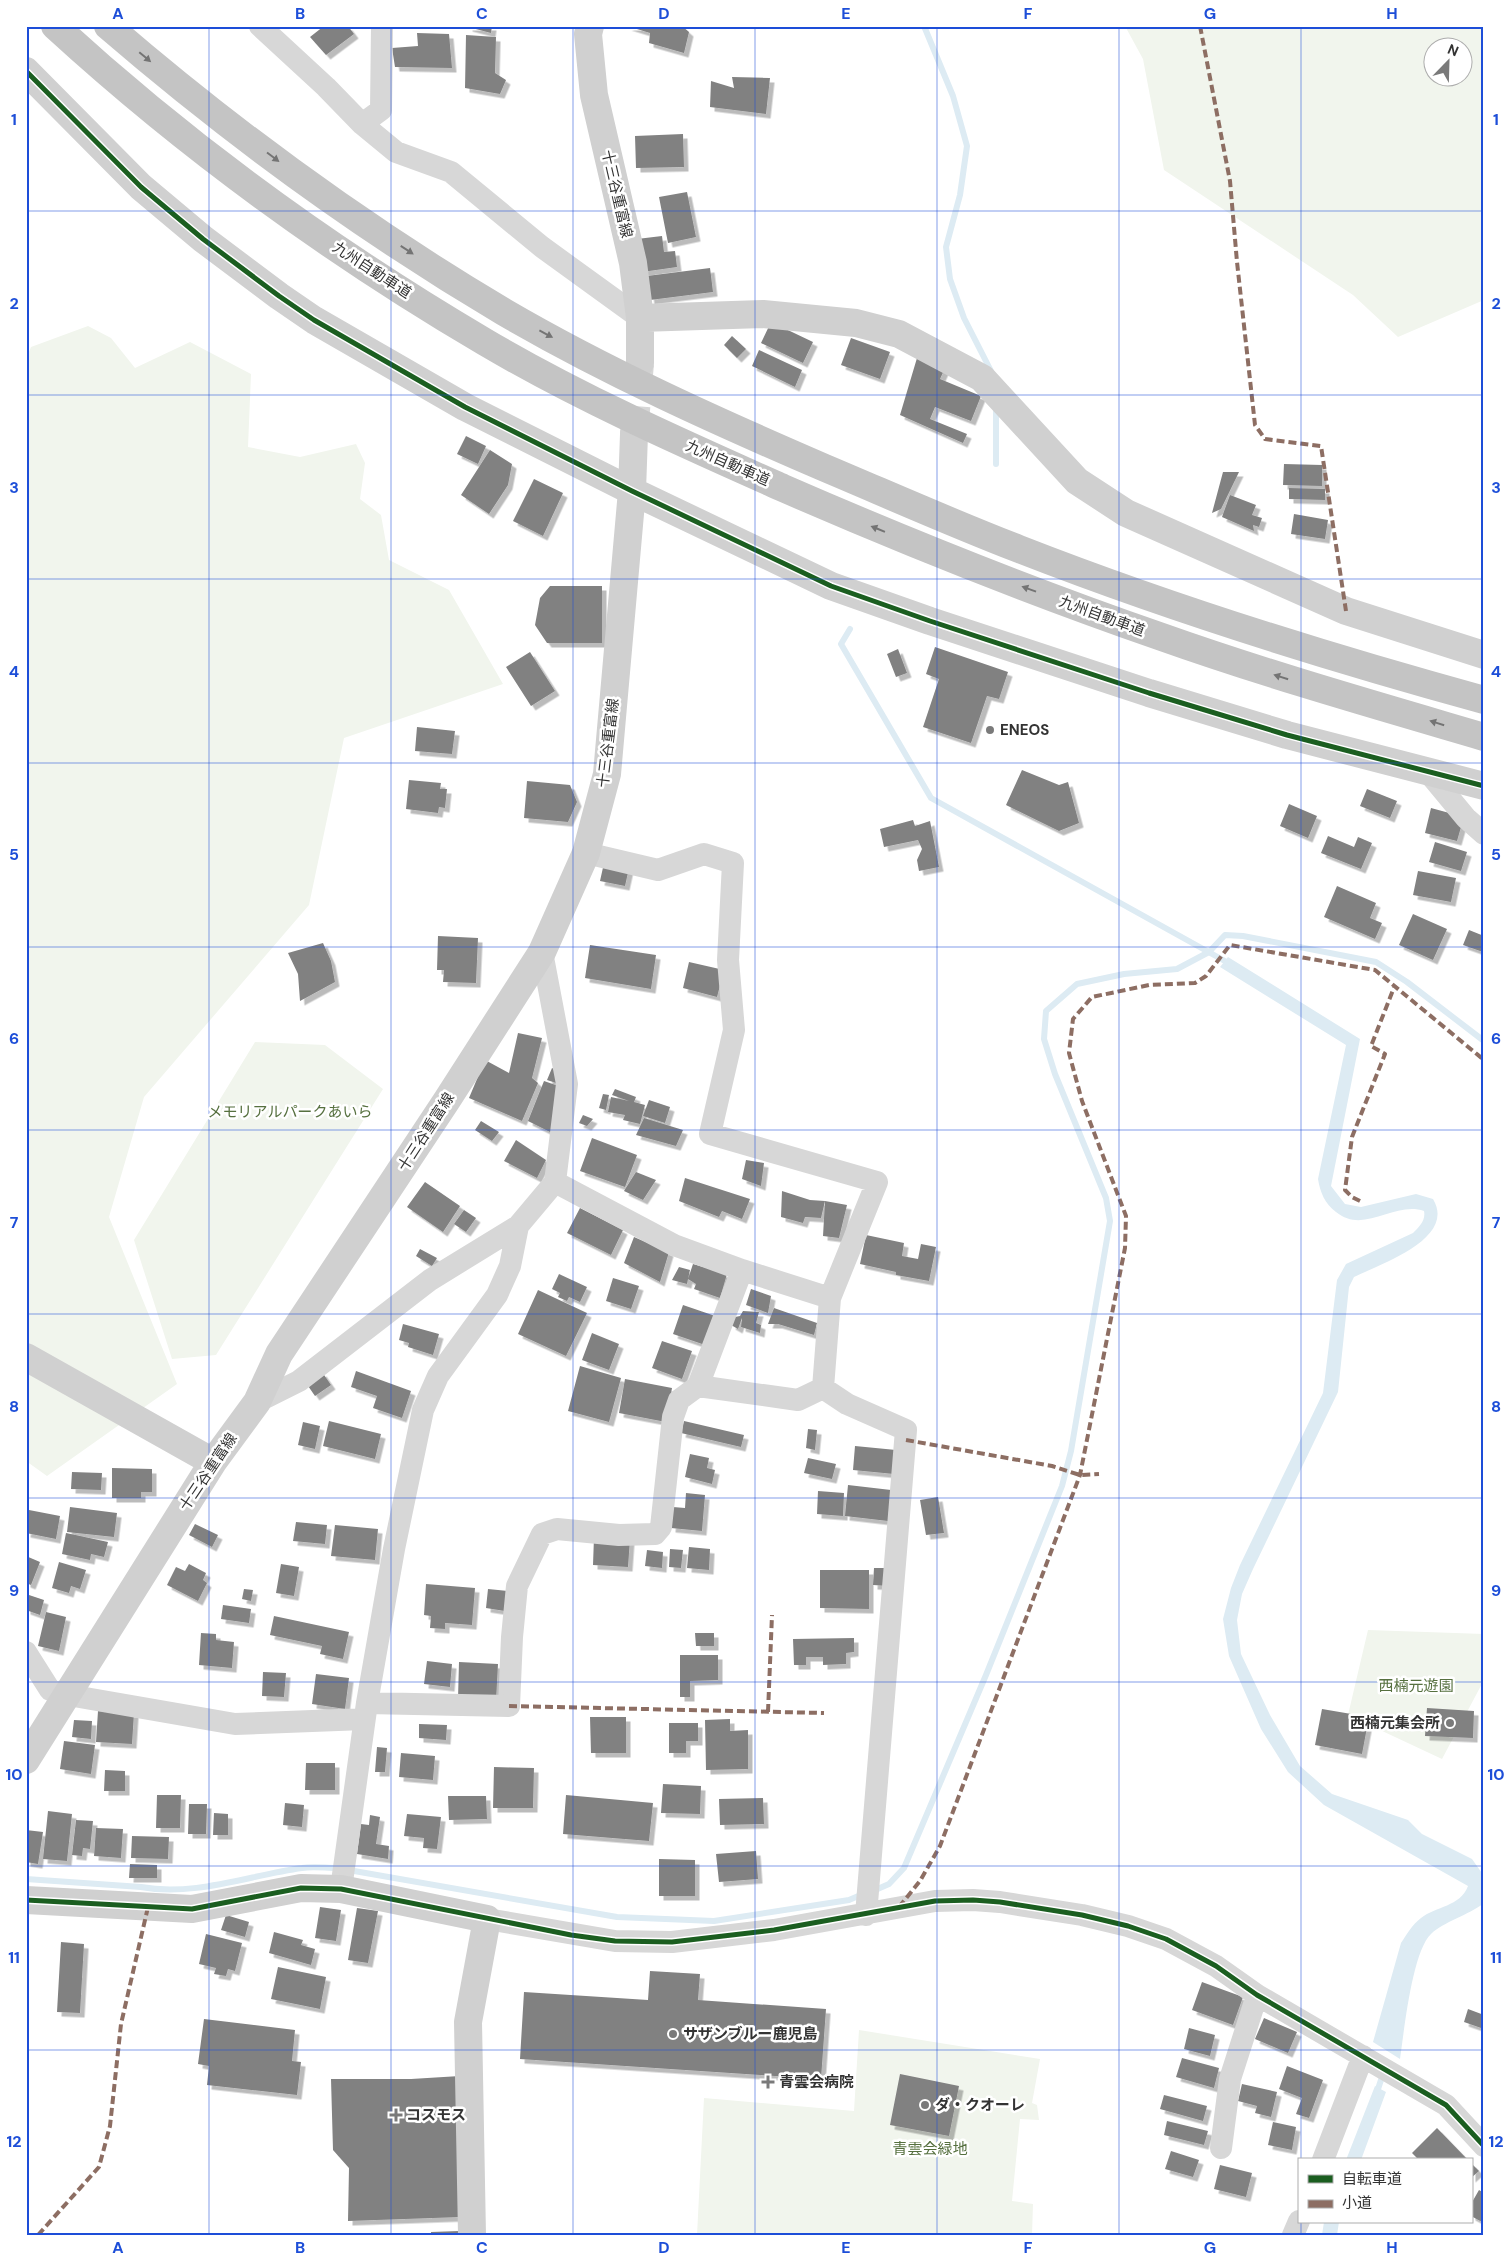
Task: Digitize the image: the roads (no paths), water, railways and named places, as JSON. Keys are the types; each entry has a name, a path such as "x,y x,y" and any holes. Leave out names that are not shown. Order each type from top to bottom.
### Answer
{"highway":[{"name":"九州自動車道","path":"55,26 177,130 282,210 384,280 487,343 596,402 727,463 864,523 1010,583 1160,637 1270,673 1484,737"},
{"path":"108,26 201,104 302,179 359,218 505,312 615,371 748,434 1020,550 1176,605 1315,650 1484,700"}],"street":[{"path":"260,26 326,87 362,124 396,152 450,172 542,248 640,318 764,314 856,323 899,334 982,378 1077,481 1126,513 1346,611 1484,655"},
{"path":"362,124 381,110 382,26"},
{"name":"十三谷重富線","path":"590,26 588,34 594,96 634,263 640,318 640,362"},
{"path":"26,71 141,187 203,239 279,296 314,320 465,407 632,491 831,586 930,621 1269,729 1484,786"},
{"name":"十三谷重富線","path":"26,1760 213,1462 257,1402 279,1354 448,1100 542,952 586,853 607,774 632,491 634,434"},
{"path":"1427,772 1466,818 1484,834"},
{"path":"586,853 658,870 704,854 733,863 728,960 734,1030 710,1134 877,1182 830,1298 823,1388"},
{"path":"257,1402 300,1381 430,1280 518,1226 555,1182 567,1084 542,952"},
{"path":"555,1182 674,1245 742,1270 830,1298"},
{"path":"341,1889 344,1855 366,1711 394,1549 423,1410 438,1376 497,1295 510,1266 518,1226"},
{"path":"26,1652 50,1690 68,1695 235,1724 366,1711 509,1706 512,1637 517,1586 542,1534 557,1529 619,1535 655,1534 660,1527 673,1416 679,1400 698,1386 742,1270"},
{"path":"26,1357 213,1462"},
{"path":"698,1386 798,1400 823,1388"},
{"path":"823,1388 846,1404 906,1430 867,1910"},
{"path":"26,1900 192,1909 301,1888 341,1889 487,1920 615,1941 672,1942 774,1930 867,1910 935,1901 974,1900 1000,1902 1082,1915 1128,1926 1166,1939 1216,1966 1257,1995 1446,2106 1484,2146"},
{"path":"472,2235 468,2022 487,1920"},
{"path":"1221,2148 1230,2078 1257,1995"},
{"path":"1324,2158 1363,2056"}],"waterway":[{"path":"924,26 953,96 967,146 960,195 946,247 950,279 964,318 992,373"},
{"path":"996,406 996,464"},
{"path":"850,629 841,644 931,798 1232,965"},
{"path":"873,1891 889,1884 904,1868 986,1675 1062,1486 1071,1451 1110,1221 1106,1198 1055,1074 1044,1039 1046,1011 1077,984 1124,974 1177,969 1209,952 1225,935 1243,936 1376,962 1407,982 1484,1041"},
{"path":"26,1879 181,1889 222,1884 306,1867 337,1868 617,1917 714,1921 849,1900 863,1894"},
{"path":"1376,2095 1383,2074"}],"tunnel":[{"path":"634,434 640,363"}],"place":[{"name":"ENEOS","path":"990,730"},
{"name":"西楠元集会所","path":"1450,1723"},
{"name":"サザンブルー鹿児島","path":"673,2034"},
{"name":"青雲会病院","path":"768,2082"},
{"name":"ダ・クオーレ","path":"925,2105"},
{"name":"コスモス","path":"396,2115"}],"park label":[{"name":"メモリアルパークあいら","path":"290,1112"},
{"name":"西楠元遊園","path":"1416,1686"},
{"name":"青雲会緑地","path":"930,2149"}]}
